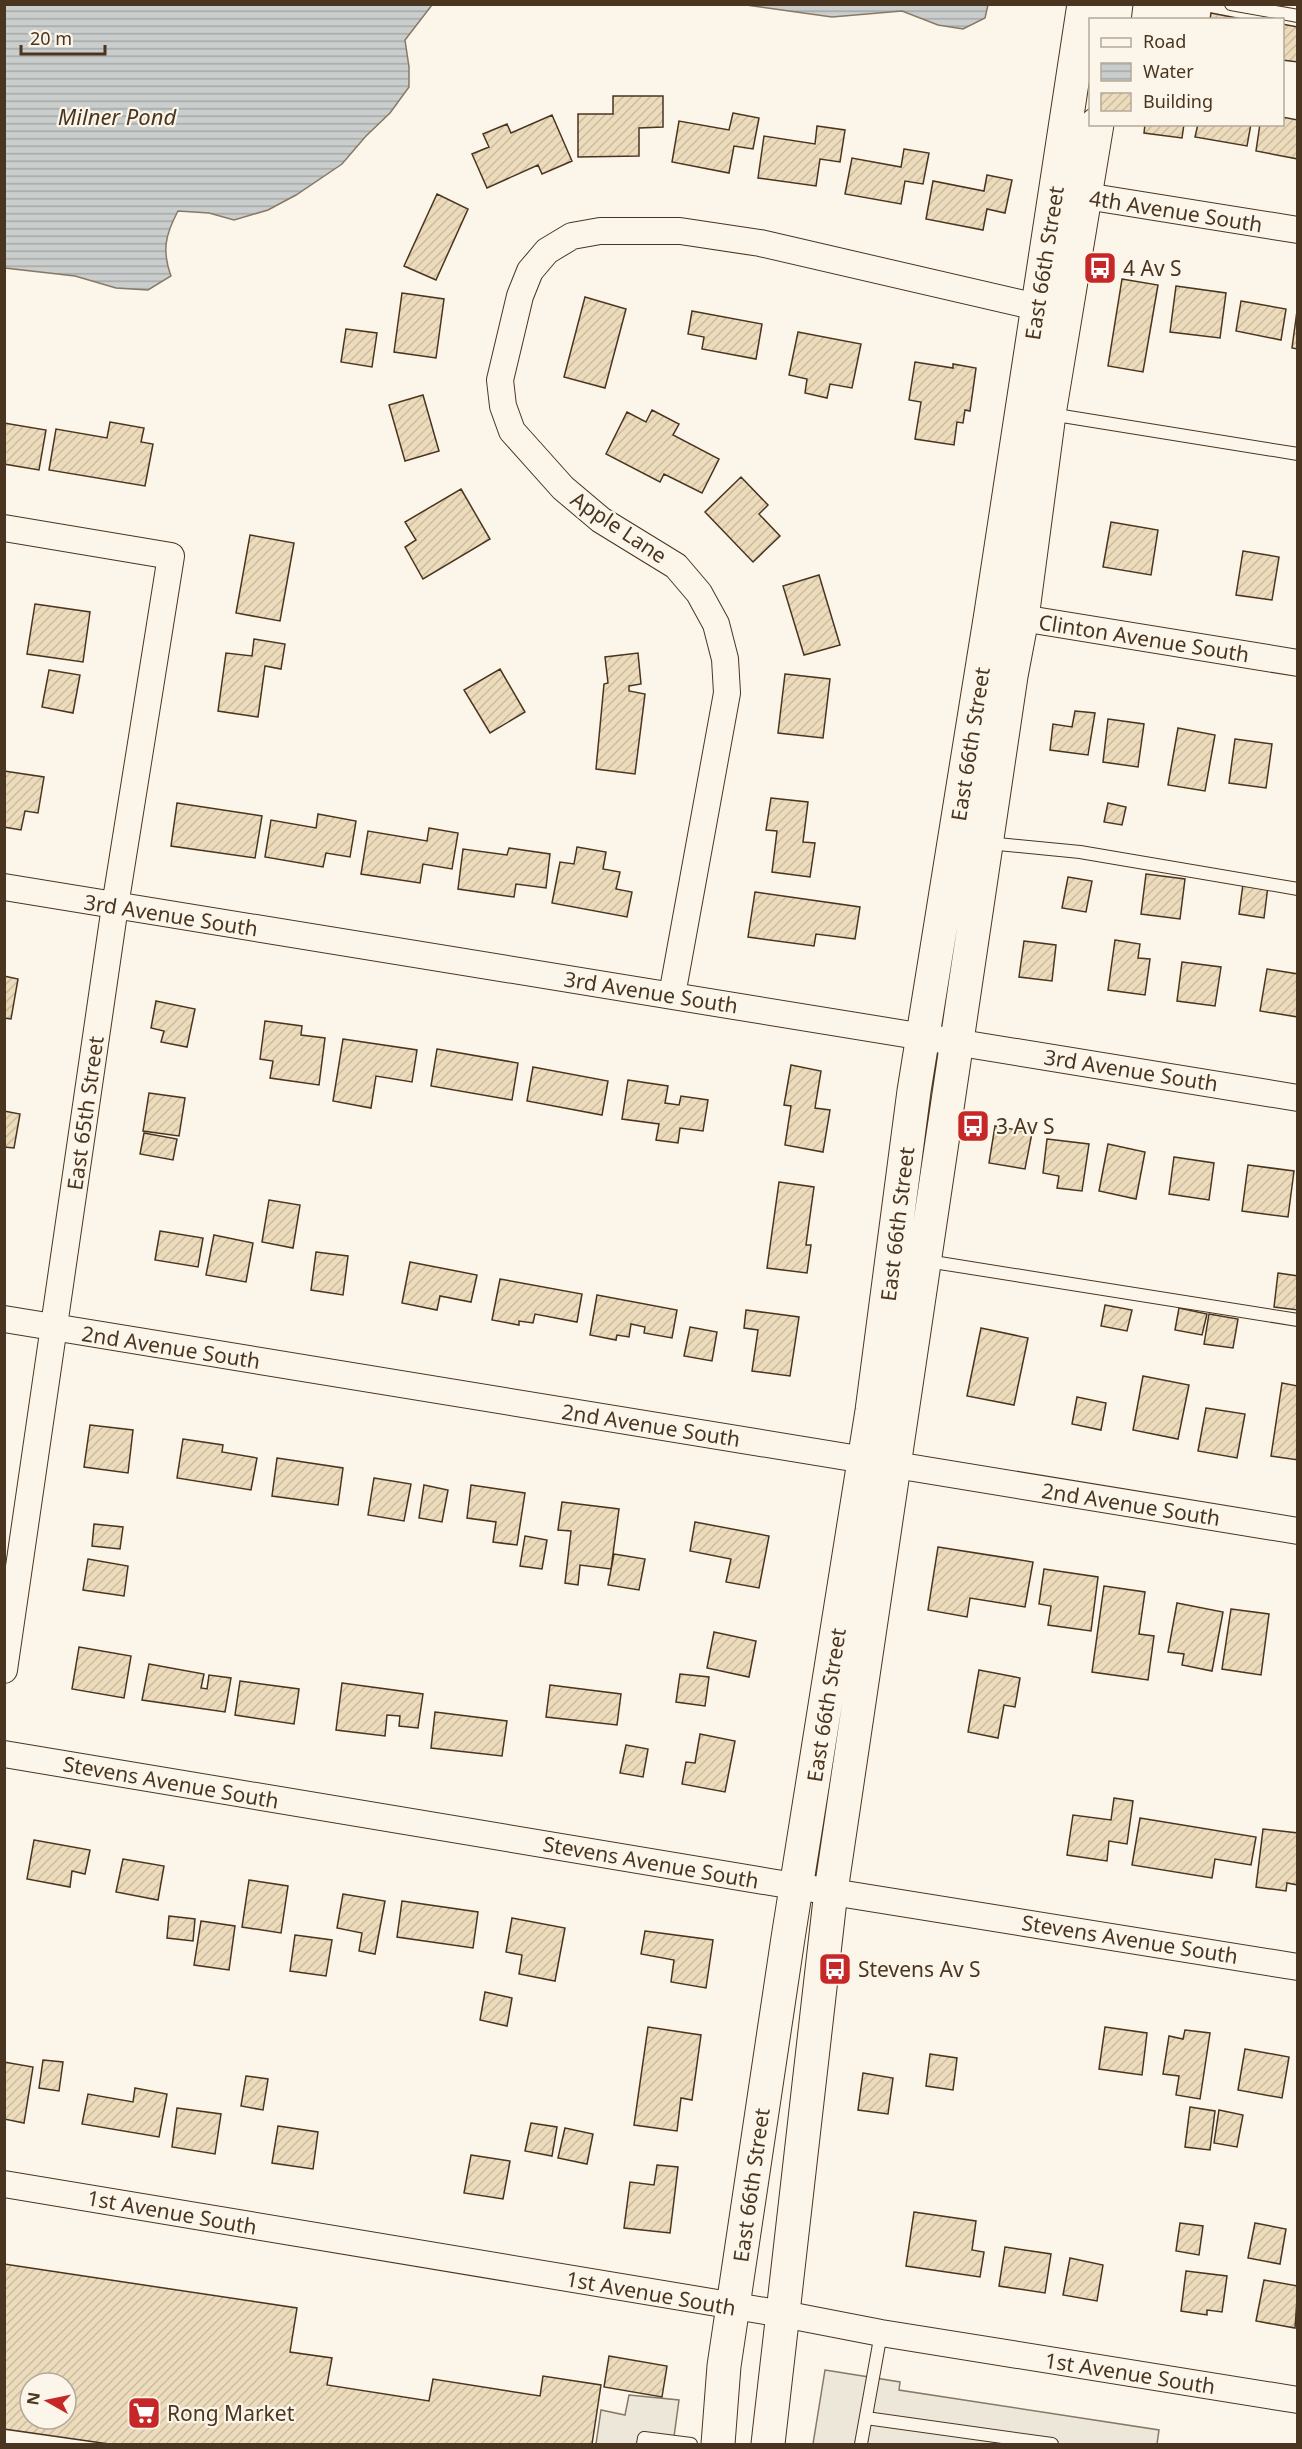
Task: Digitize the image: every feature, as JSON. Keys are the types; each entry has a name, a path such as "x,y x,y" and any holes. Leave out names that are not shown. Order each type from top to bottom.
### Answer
{"main road":[{"name":"East 66th Street","path":"768,2445 831,1891 895,1466 909,1258 914,1091 1049,414 1070,193 1084,4"},
{"name":"East 66th Street","path":"718,2445 724,2366 862,1460 959,1042 1011,676 1007,616 1037,307 1070,193 1096,126"}],"street":[{"name":"4th Avenue South","path":"1070,193 1298,231"},
{"name":"Apple Lane","path":"672,995 727,693 725,659 716,624 699,593 676,566 601,520 563,489 512,431 503,406 500,380 520,296 530,271 547,251 572,237 600,231 680,231 760,243 1037,307"},
{"name":"East 65th Street","path":"4,528 171,556 115,906 4,1670"},
{"name":"Clinton Avenue South","path":"1007,616 1298,663"},
{"name":"3rd Avenue South","path":"4,887 1298,1098"},
{"name":"2nd Avenue South","path":"4,1319 1298,1531"},
{"name":"Stevens Avenue South","path":"4,1754 1298,1967"},
{"name":"1st Avenue South","path":"4,2184 783,2314 881,2333 1298,2400"}],"lane":[{"path":"1231,4 1298,16"},
{"path":"1049,414 1298,454"},
{"path":"988,843 1080,852 1298,889"},
{"path":"909,1258 1298,1320"},
{"path":"861,2445 881,2333"},
{"path":"866,2418 1052,2445"},
{"path":"643,2445 644,2438 691,2445"}],"shaded area":[{"path":"825,2370 900,2382 899,2390 1159,2430 1157,2444 813,2444"},
{"path":"629,2395 679,2400 673,2444 596,2444 601,2410 625,2415"}],"water":[{"path":"988,4 985,18 963,29 938,25 902,11 832,17 746,5"},
{"name":"Milner Pond","path":"4,5 432,5 405,40 409,87 390,113 342,164 296,195 268,210 234,220 209,213 178,211 166,243 166,259 171,276 148,290 116,288 75,276 5,268"}],"building":[{"path":"1211,13 1237,18 1210,18"},
{"path":"1284,24 1298,27 1298,62 1284,60"},
{"path":"613,96 663,96 663,127 639,128 639,156 578,157 578,114 613,114"},
{"path":"733,113 759,118 753,149 734,146 729,173 672,162 679,121 729,130"},
{"path":"552,115 572,161 542,174 538,165 487,188 472,154 489,147 483,134 507,124 511,133"},
{"path":"1284,117 1298,120 1298,159 1256,151 1260,126 1284,126"},
{"path":"817,126 845,130 840,162 820,159 816,186 758,178 764,136 815,144"},
{"path":"1145,126 1184,126 1182,138 1144,133"},
{"path":"1198,126 1251,126 1247,146 1195,137"},
{"path":"904,149 929,153 923,184 905,181 901,204 845,194 852,158 901,167"},
{"path":"987,175 1012,180 1005,213 987,209 983,230 926,219 933,181 984,191"},
{"path":"437,194 468,209 436,280 404,266"},
{"path":"1122,279 1158,285 1143,372 1108,366"},
{"path":"1176,286 1226,293 1220,338 1170,332"},
{"path":"402,293 444,299 436,358 394,352"},
{"path":"585,297 626,309 605,388 564,377"},
{"path":"1241,301 1286,309 1281,340 1236,331"},
{"path":"692,311 762,324 756,359 702,349 704,337 688,334"},
{"path":"1298,311 1298,349 1292,348"},
{"path":"346,329 377,333 372,367 341,362"},
{"path":"798,332 861,344 852,388 830,384 827,398 805,393 807,379 789,375"},
{"path":"915,362 953,368 953,364 976,368 970,411 965,410 963,423 957,422 954,445 915,439 921,402 909,400"},
{"path":"423,395 439,451 405,461 389,405"},
{"path":"652,410 679,424 673,435 719,459 702,493 664,474 660,482 606,454 627,412 646,422"},
{"path":"110,422 144,428 141,442 153,444 145,486 49,470 56,429 107,438"},
{"path":"4,423 46,430 39,470 4,464"},
{"path":"741,477 768,505 759,514 780,536 753,562 705,512"},
{"path":"461,489 490,539 423,579 405,547 416,540 405,522"},
{"path":"1111,522 1158,530 1151,575 1103,567"},
{"path":"250,535 294,543 280,621 236,613"},
{"path":"1243,551 1279,557 1272,600 1236,595"},
{"path":"819,575 840,645 804,655 783,586"},
{"path":"35,604 90,612 83,662 27,654"},
{"path":"254,639 285,644 281,669 265,666 258,717 218,711 226,653 252,656"},
{"path":"638,653 641,684 629,686 629,691 645,694 635,774 596,769 604,684 608,683 605,657"},
{"path":"500,669 525,712 490,733 464,690"},
{"path":"49,670 80,675 73,713 42,707"},
{"path":"785,674 830,679 823,738 778,733"},
{"path":"1075,711 1095,713 1088,755 1050,750 1053,724 1072,727"},
{"path":"1108,719 1144,724 1138,767 1103,762"},
{"path":"1178,728 1215,735 1205,791 1168,785"},
{"path":"1235,739 1272,744 1266,788 1229,783"},
{"path":"4,771 44,777 38,813 25,811 21,830 4,827"},
{"path":"771,798 808,802 803,842 815,843 810,877 772,872 777,831 766,830"},
{"path":"177,803 262,816 255,858 171,846"},
{"path":"1108,803 1126,807 1122,825 1104,822"},
{"path":"318,814 356,821 350,857 326,853 323,867 265,857 271,820 316,828"},
{"path":"429,828 458,833 452,869 423,864 420,883 361,874 368,831 427,841"},
{"path":"577,847 606,852 603,869 620,872 616,889 632,892 627,917 552,903 560,862 574,864"},
{"path":"509,848 550,854 546,888 516,884 514,897 458,889 463,849 507,855"},
{"path":"1146,874 1185,879 1180,919 1141,914"},
{"path":"1068,877 1092,881 1086,912 1062,908"},
{"path":"1243,884 1268,886 1264,918 1239,914"},
{"path":"755,892 860,907 855,939 816,934 814,946 748,937"},
{"path":"1115,940 1140,944 1138,958 1150,959 1145,995 1108,990"},
{"path":"1024,941 1056,945 1052,981 1019,977"},
{"path":"1182,962 1221,967 1215,1006 1177,1001"},
{"path":"1267,969 1298,974 1298,1017 1260,1011"},
{"path":"4,976 18,979 11,1019 4,1018"},
{"path":"156,1001 195,1009 187,1047 161,1042 164,1031 151,1028"},
{"path":"265,1021 302,1026 301,1035 325,1038 319,1085 270,1078 273,1061 260,1059"},
{"path":"343,1039 417,1050 412,1082 376,1076 371,1108 333,1101"},
{"path":"437,1049 518,1063 512,1100 431,1086"},
{"path":"791,1065 821,1071 815,1108 830,1110 823,1152 785,1145 791,1106 784,1105"},
{"path":"533,1067 608,1081 602,1115 527,1101"},
{"path":"628,1080 668,1086 665,1103 679,1105 681,1096 708,1100 703,1131 680,1128 678,1143 656,1140 659,1124 622,1119"},
{"path":"149,1093 185,1098 179,1136 143,1131"},
{"path":"4,1111 20,1114 14,1148 4,1147"},
{"path":"995,1126 1032,1133 1025,1169 989,1163"},
{"path":"144,1133 177,1139 173,1160 140,1154"},
{"path":"1047,1139 1089,1144 1082,1191 1057,1188 1059,1176 1043,1173"},
{"path":"1108,1144 1145,1152 1136,1199 1099,1191"},
{"path":"1174,1157 1214,1163 1209,1200 1169,1194"},
{"path":"1248,1165 1294,1171 1288,1217 1242,1211"},
{"path":"779,1182 814,1187 806,1245 811,1245 807,1273 767,1268"},
{"path":"269,1200 300,1205 293,1248 262,1242"},
{"path":"160,1231 203,1238 198,1267 155,1260"},
{"path":"214,1235 253,1243 246,1282 206,1275"},
{"path":"316,1252 348,1256 343,1295 311,1290"},
{"path":"410,1262 477,1275 471,1302 440,1296 437,1310 402,1303"},
{"path":"1278,1273 1298,1276 1298,1310 1274,1307"},
{"path":"500,1279 582,1294 577,1322 535,1314 533,1323 519,1321 519,1325 492,1320"},
{"path":"597,1295 677,1310 672,1338 644,1333 645,1327 631,1324 629,1337 617,1335 616,1340 590,1335"},
{"path":"1105,1305 1132,1310 1127,1331 1101,1326"},
{"path":"1179,1308 1207,1314 1202,1335 1175,1330"},
{"path":"746,1310 799,1317 790,1376 752,1371 758,1330 744,1328"},
{"path":"1209,1314 1238,1319 1233,1348 1204,1344"},
{"path":"690,1327 717,1332 712,1361 684,1356"},
{"path":"981,1328 1028,1338 1014,1405 967,1396"},
{"path":"1143,1376 1189,1385 1178,1439 1133,1430"},
{"path":"1282,1383 1298,1386 1298,1460 1271,1456"},
{"path":"1077,1397 1106,1403 1101,1430 1072,1424"},
{"path":"1206,1408 1245,1414 1237,1458 1198,1451"},
{"path":"90,1425 133,1430 128,1473 84,1467"},
{"path":"183,1439 223,1445 222,1452 257,1458 251,1490 177,1478"},
{"path":"277,1458 343,1468 338,1505 272,1496"},
{"path":"374,1478 411,1484 404,1521 368,1515"},
{"path":"424,1485 448,1490 442,1522 419,1518"},
{"path":"471,1485 525,1493 517,1545 493,1542 496,1522 467,1518"},
{"path":"562,1502 619,1509 611,1569 580,1565 578,1585 565,1583 571,1531 558,1530"},
{"path":"695,1522 769,1536 759,1588 726,1582 731,1559 690,1551"},
{"path":"94,1524 123,1527 120,1549 92,1546"},
{"path":"525,1536 547,1540 542,1569 520,1566"},
{"path":"938,1547 1033,1562 1025,1607 970,1598 967,1617 928,1610"},
{"path":"614,1554 645,1559 639,1590 608,1585"},
{"path":"88,1559 128,1566 124,1596 83,1590"},
{"path":"1044,1569 1098,1577 1091,1631 1048,1625 1051,1606 1039,1604"},
{"path":"1104,1586 1145,1592 1139,1634 1154,1636 1148,1680 1092,1672"},
{"path":"1177,1603 1223,1612 1212,1671 1182,1665 1184,1654 1168,1652"},
{"path":"1231,1609 1269,1614 1261,1675 1222,1669"},
{"path":"714,1632 756,1641 749,1677 707,1668"},
{"path":"79,1647 131,1656 124,1698 72,1689"},
{"path":"149,1664 204,1674 201,1688 207,1689 209,1675 231,1678 225,1712 142,1700"},
{"path":"979,1670 1020,1678 1015,1707 1004,1705 998,1738 968,1732"},
{"path":"680,1674 709,1677 705,1706 676,1702"},
{"path":"240,1681 299,1689 294,1724 235,1715"},
{"path":"342,1683 423,1694 418,1728 399,1726 400,1716 387,1715 385,1736 336,1730"},
{"path":"550,1685 621,1694 617,1725 546,1717"},
{"path":"435,1712 507,1721 502,1756 431,1748"},
{"path":"700,1734 735,1741 725,1792 682,1784 686,1762 695,1763"},
{"path":"626,1745 648,1749 643,1777 620,1773"},
{"path":"1114,1798 1133,1801 1127,1844 1109,1841 1107,1861 1067,1855 1073,1815 1111,1820"},
{"path":"1140,1818 1256,1837 1251,1865 1215,1859 1212,1878 1132,1865"},
{"path":"1263,1829 1298,1833 1298,1885 1287,1883 1286,1891 1256,1887"},
{"path":"34,1840 90,1850 85,1874 72,1871 70,1887 27,1879"},
{"path":"123,1859 164,1866 158,1900 116,1892"},
{"path":"249,1880 288,1886 281,1933 242,1927"},
{"path":"343,1894 385,1901 375,1954 359,1951 362,1933 337,1928"},
{"path":"402,1901 478,1912 473,1948 397,1937"},
{"path":"169,1916 195,1919 193,1941 167,1938"},
{"path":"512,1918 565,1928 555,1981 519,1974 522,1955 506,1952"},
{"path":"201,1921 235,1926 229,1970 194,1965"},
{"path":"645,1931 713,1940 706,1988 671,1982 674,1960 641,1954"},
{"path":"295,1935 332,1940 326,1976 290,1971"},
{"path":"485,1992 512,1998 507,2026 480,2020"},
{"path":"648,2027 701,2035 692,2100 681,2098 677,2131 634,2125"},
{"path":"1105,2027 1147,2033 1142,2075 1099,2069"},
{"path":"1185,2030 1210,2033 1200,2099 1176,2095 1179,2076 1163,2074 1169,2036 1183,2039"},
{"path":"1245,2049 1289,2057 1282,2098 1238,2090"},
{"path":"930,2054 957,2058 953,2090 926,2086"},
{"path":"43,2060 63,2062 59,2091 39,2088"},
{"path":"4,2062 33,2067 24,2123 4,2119"},
{"path":"863,2073 893,2078 888,2114 858,2110"},
{"path":"246,2076 268,2079 263,2110 241,2106"},
{"path":"135,2088 167,2094 159,2137 82,2124 88,2094 133,2102"},
{"path":"1190,2107 1215,2111 1210,2150 1185,2147"},
{"path":"177,2108 221,2114 215,2154 172,2147"},
{"path":"1219,2110 1243,2115 1237,2147 1214,2143"},
{"path":"531,2123 557,2127 552,2156 525,2151"},
{"path":"278,2126 318,2132 313,2169 272,2163"},
{"path":"565,2128 593,2134 587,2164 558,2158"},
{"path":"471,2155 510,2161 503,2199 464,2193"},
{"path":"657,2165 678,2167 670,2233 624,2228 630,2182 654,2185"},
{"path":"914,2212 976,2221 972,2250 984,2252 980,2277 906,2266"},
{"path":"1180,2223 1203,2226 1199,2255 1176,2251"},
{"path":"1255,2223 1286,2229 1280,2264 1248,2258"},
{"path":"1005,2247 1051,2254 1045,2293 999,2286"},
{"path":"1070,2258 1103,2265 1097,2301 1063,2295"},
{"path":"4,2264 297,2308 290,2352 332,2358 327,2385 429,2401 433,2379 540,2396 543,2376 601,2385 592,2444 109,2444 4,2429"},
{"path":"1186,2271 1227,2276 1222,2312 1207,2310 1207,2315 1181,2311"},
{"path":"1264,2280 1298,2286 1295,2328 1256,2321"},
{"path":"609,2356 667,2366 662,2397 604,2387"}],"place":[{"name":"4 Av S","path":"1100,268"},
{"name":"3 Av S","path":"973,1126"},
{"name":"Stevens Av S","path":"835,1969"},
{"name":"Rong Market","path":"144,2413"}]}
